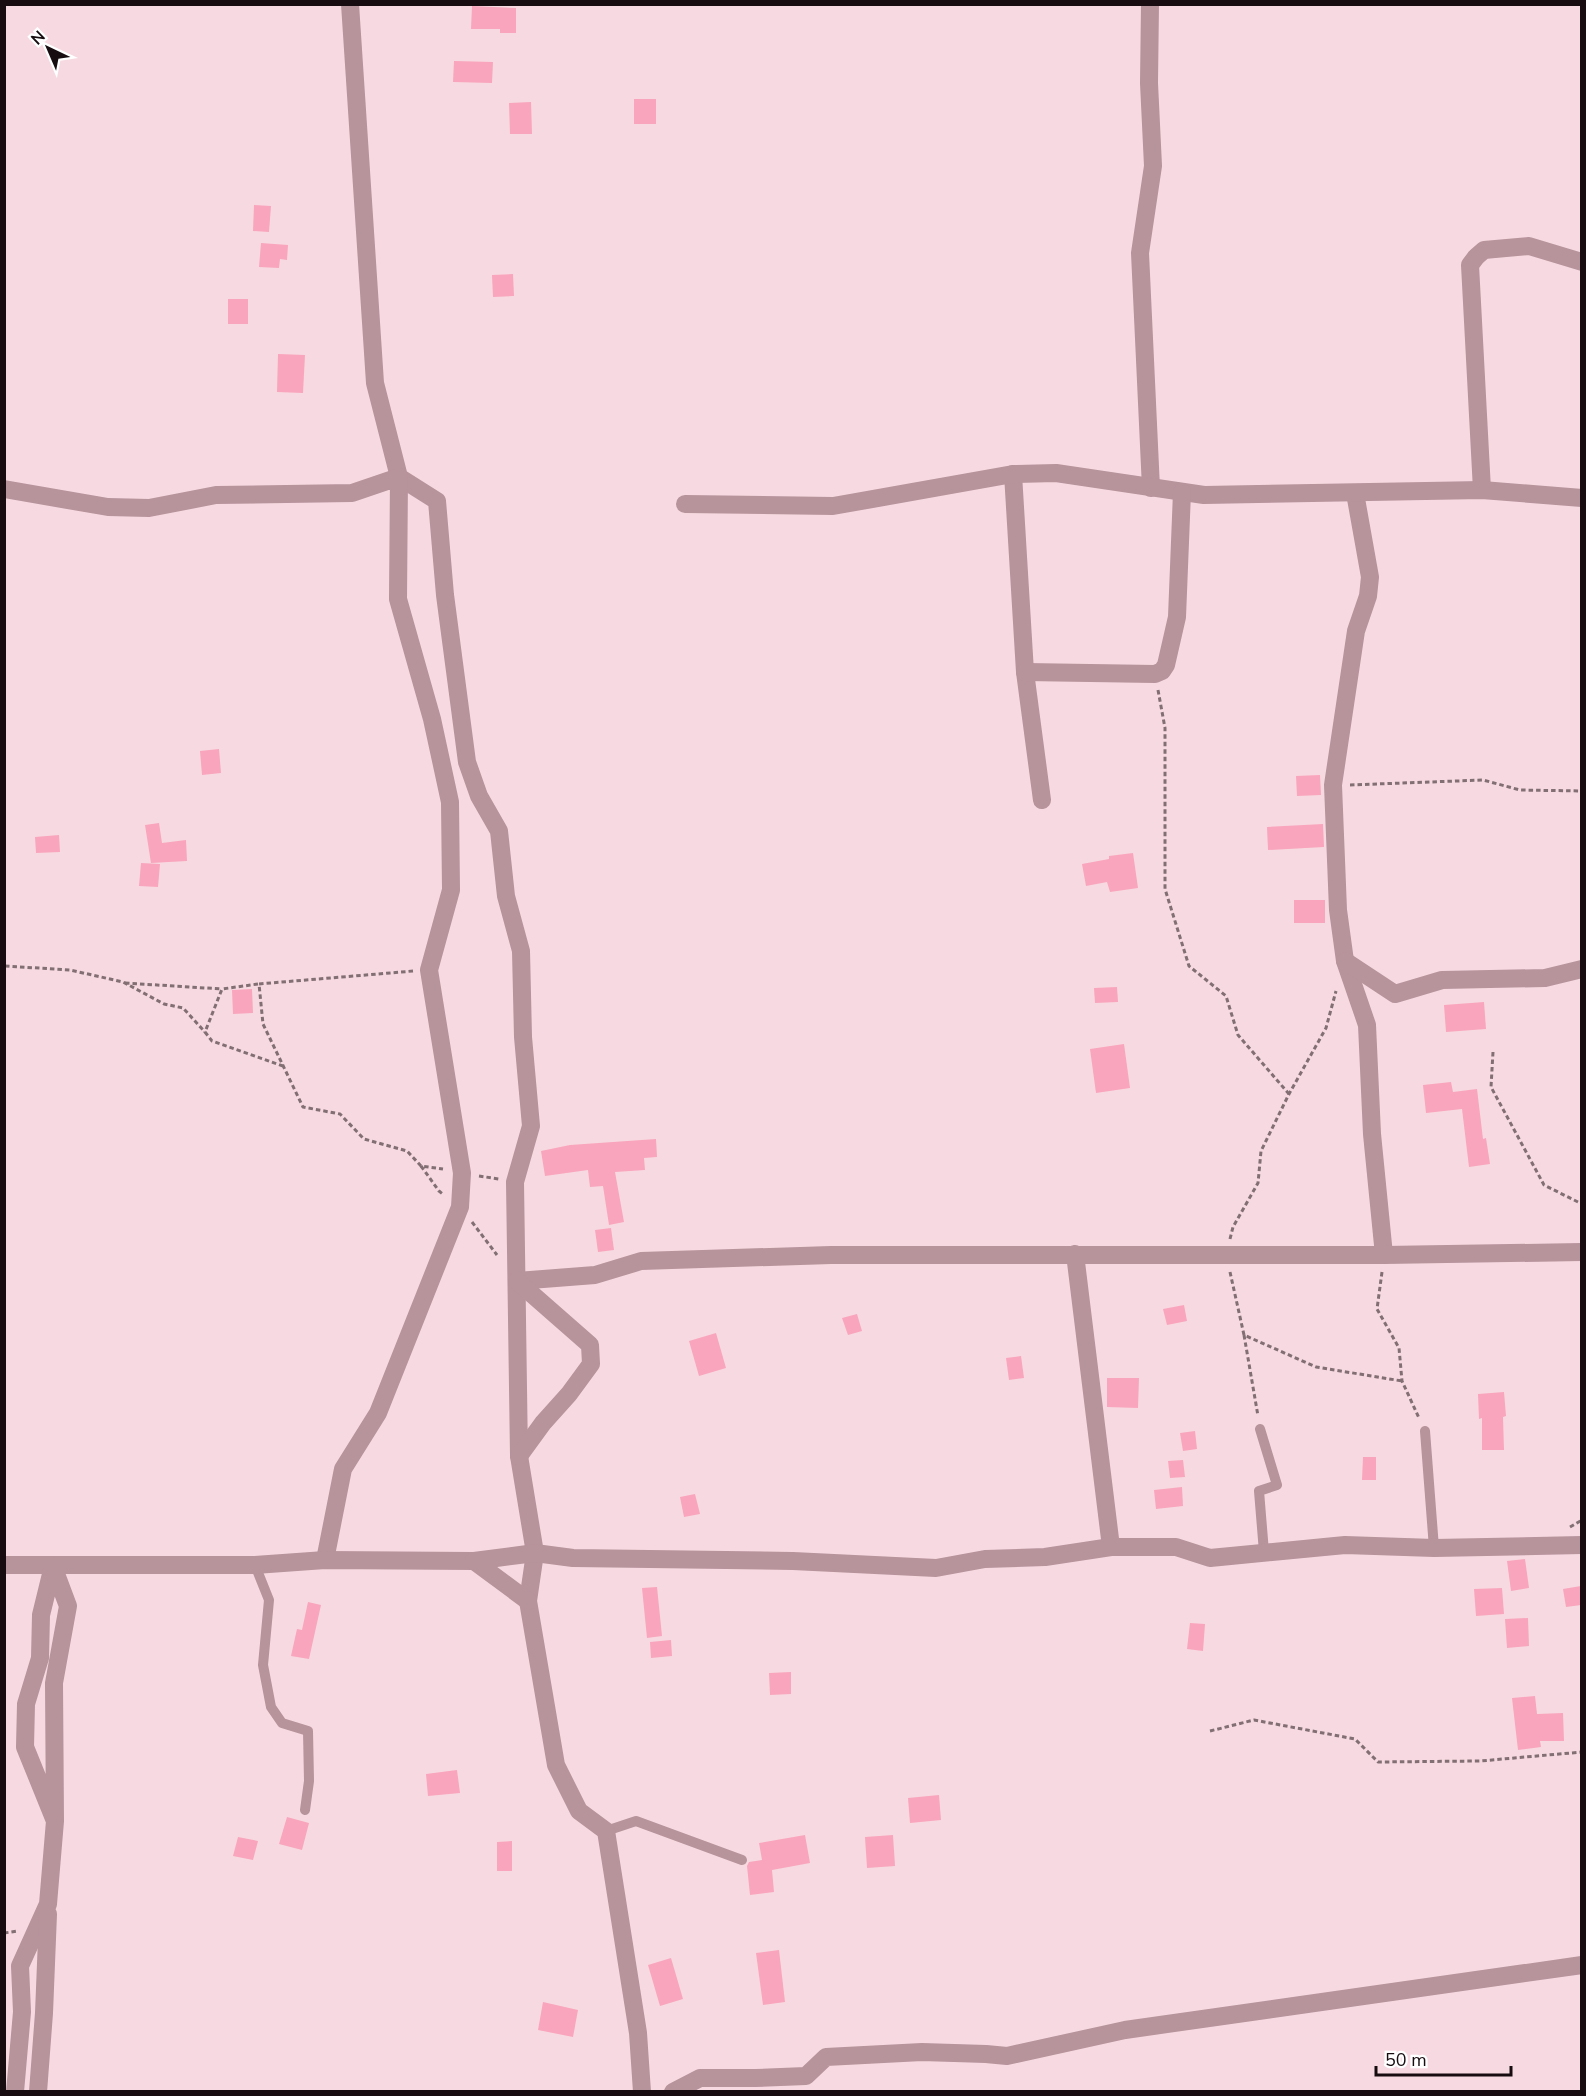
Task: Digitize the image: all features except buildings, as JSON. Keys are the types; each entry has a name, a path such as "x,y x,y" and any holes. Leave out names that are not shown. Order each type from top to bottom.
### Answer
{"street":[{"path":"325,1560 343,1469 378,1413 460,1207 462,1173 429,970 452,890 450,802 432,719 398,599 399,477 375,383 350,4"},
{"path":"1150,4 1149,83 1153,166 1140,253 1150,488"},
{"path":"1482,490 1470,265 1484,250 1529,246 1581,262"},
{"path":"686,504 833,506 1013,474 1056,473 1204,495 1482,490 1581,498"},
{"path":"1013,474 1025,672 1042,800"},
{"path":"4,489 108,507 149,508 216,495 352,493 399,477"},
{"path":"399,477 437,501 445,595 467,762 479,795 499,831 506,896 521,951 524,1037 531,1126 515,1182 519,1456 536,1553 528,1601 556,1765 579,1811 606,1831 638,2033 642,2091"},
{"path":"1025,672 1155,674 1162,671 1166,665 1177,617 1182,492"},
{"path":"1355,493 1370,577 1368,596 1356,631 1333,785 1338,910 1345,961 1367,1025 1372,1134 1384,1255"},
{"path":"450,802 467,762"},
{"path":"1345,961 1395,994 1442,980 1545,978 1581,969"},
{"path":"517,1281 595,1275 641,1261 831,1255 1384,1255 1581,1252"},
{"path":"1075,1254 1111,1546"},
{"path":"517,1281 590,1345 591,1364 519,1456"},
{"path":"4,1565 255,1565 325,1560 474,1561 536,1553 573,1558 793,1561 936,1568 985,1558 1045,1557 1111,1546 1176,1547 1210,1558 1345,1545 1434,1548 1581,1545"},
{"path":"474,1561 528,1601"},
{"path":"54,1566 41,1615 40,1658 26,1704 25,1747 55,1821"},
{"path":"38,2091 55,1821 54,1683 68,1606 54,1566"},
{"path":"15,2091 22,2012 20,1966 48,1904"},
{"path":"673,2091 700,2078 806,2076 826,2057 922,2052 1007,2056 1125,2030 1581,1965"}],"lane":[{"path":"1260,1429 1277,1485 1259,1491 1264,1552"},
{"path":"1425,1431 1434,1548"},
{"path":"255,1565 269,1600 263,1665 271,1707 282,1724 308,1731 309,1781 305,1810"},
{"path":"606,1831 636,1821 742,1860"}],"path":[{"path":"1155,674 1165,728 1165,889 1189,966 1226,996 1238,1035 1289,1094"},
{"path":"1333,785 1483,780 1520,790 1581,790"},
{"path":"1260,1429 1227,1255 1233,1227 1258,1183 1261,1151 1289,1094 1326,1028 1345,961"},
{"path":"5,966 70,970 123,982 222,989 429,970"},
{"path":"123,982 165,1004 183,1008 212,1041 283,1066"},
{"path":"259,984 263,1024 303,1107 340,1114 364,1139 407,1150 421,1166 515,1182"},
{"path":"204,1032 222,989"},
{"path":"1493,1052 1491,1087 1544,1185 1581,1204"},
{"path":"1384,1255 1377,1309 1399,1348 1402,1381 1425,1431"},
{"path":"1244,1335 1316,1367 1402,1381"},
{"path":"1210,1731 1254,1720 1355,1739 1378,1762 1480,1761 1581,1752"}]}
